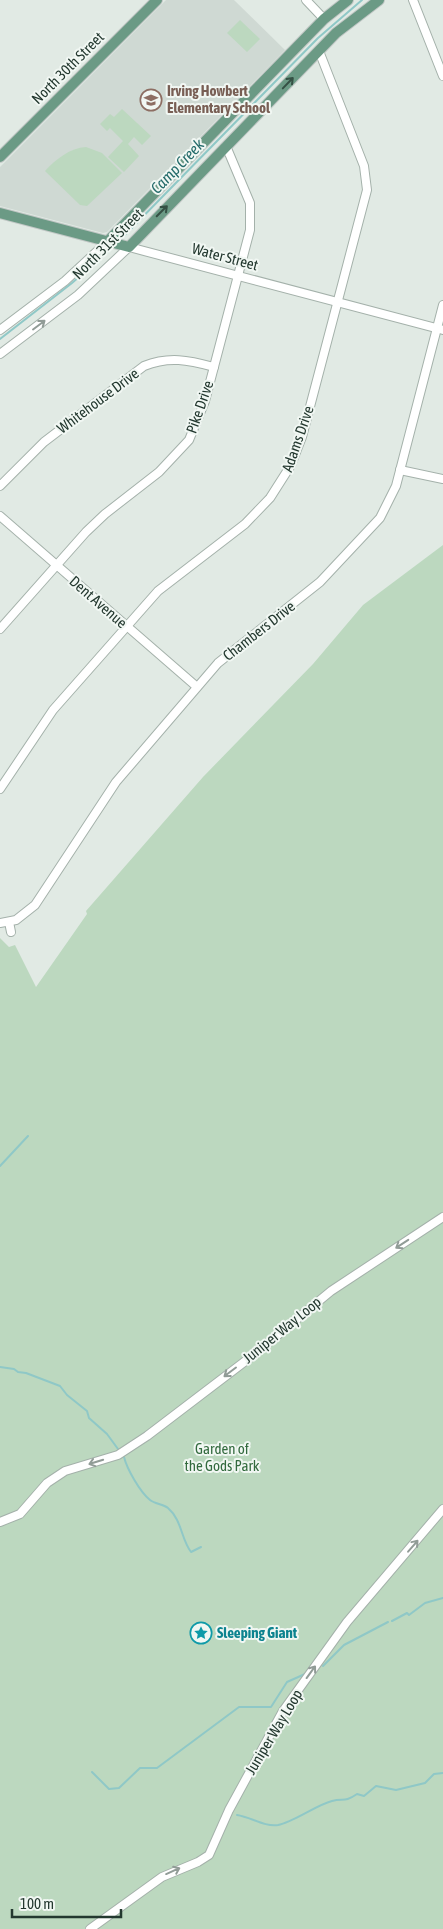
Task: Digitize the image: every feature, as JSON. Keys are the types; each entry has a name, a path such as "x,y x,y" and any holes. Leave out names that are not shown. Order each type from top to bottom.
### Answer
{"main road":[{"name":"North 30th Street","path":"0,157 157,0"},
{"name":"North 31st Street","path":"107,242 324,19 348,0"},
{"name":"North 31st Street","path":"129,247 344,26 379,0"},
{"name":"Water Street","path":"0,213 129,247"}],"street":[{"path":"306,0 324,19"},
{"path":"413,0 443,76"},
{"name":"Adams Drive","path":"0,790 49,715 158,591 244,524 278,488 291,465 302,437 368,183 364,166 319,51"},
{"name":"Pike Drive","path":"0,629 95,523 159,472 183,448 199,420 250,230 251,211 247,194 226,146"},
{"name":"North 31st Street","path":"0,330 64,281 107,242"},
{"name":"North 31st Street","path":"0,354 78,295 129,247"},
{"name":"Water Street","path":"129,247 440,330"},
{"name":"Chambers Drive","path":"9,922 20,917 35,905 116,782 225,656 300,599 336,567 380,518 391,499 400,470 440,330 443,306"},
{"name":"Whitehouse Drive","path":"0,486 44,442 144,366 154,362 187,359 214,367"},
{"path":"400,470 443,479"},
{"name":"Dent Avenue","path":"0,516 197,687"},
{"path":"0,922 9,922 11,932"},
{"name":"Juniper Way Loop","path":"0,1522 20,1514 47,1483 65,1471 118,1455 147,1436 256,1353 330,1291 443,1217"},
{"name":"Juniper Way Loop","path":"90,1929 162,1877 198,1862 209,1855 229,1810 283,1711 347,1622 443,1509"}],"shaded area":[{"name":"Irving Howbert Elementary School","path":"166,0 234,0 285,50 107,232 103,233 0,206 0,167"}],"green space":[{"path":"240,20 260,39 247,52 227,33"},
{"path":"122,109 151,136 142,145 134,137 128,144 139,156 124,172 108,157 123,141 110,128 107,131 100,124 110,114 114,117"},
{"path":"86,147 102,153 122,173 87,206 80,205 45,171 54,162 74,149"},
{"name":"Garden of the Gods Park","path":"443,545 443,1929 0,1929 0,938 9,947 15,945 36,987 87,914 86,911 203,777 313,664 363,605"}],"waterway":[{"name":"Camp Creek","path":"119,241 318,38 362,0"},
{"name":"Camp Creek","path":"0,339 72,283 114,246"},
{"path":"0,1166 28,1136"},
{"path":"0,1367 14,1369 60,1386 67,1395 87,1411 89,1418 107,1434 118,1449"},
{"path":"124,1457 134,1480 142,1492 152,1501 168,1508 173,1513 191,1552 201,1547"},
{"path":"392,1621 407,1613 409,1615 425,1603 443,1598"},
{"path":"323,1666 344,1645 388,1622"},
{"path":"92,1772 109,1789 119,1788 140,1768 157,1768 239,1707 271,1707 287,1682 305,1674"},
{"path":"237,1815 268,1825 278,1825 291,1821 326,1803 347,1799 357,1794 364,1796 376,1786 396,1790 425,1783 434,1774 443,1773"}],"place":[{"name":"Irving Howbert Elementary School","path":"151,100"},
{"name":"Sleeping Giant","path":"201,1633"}]}
